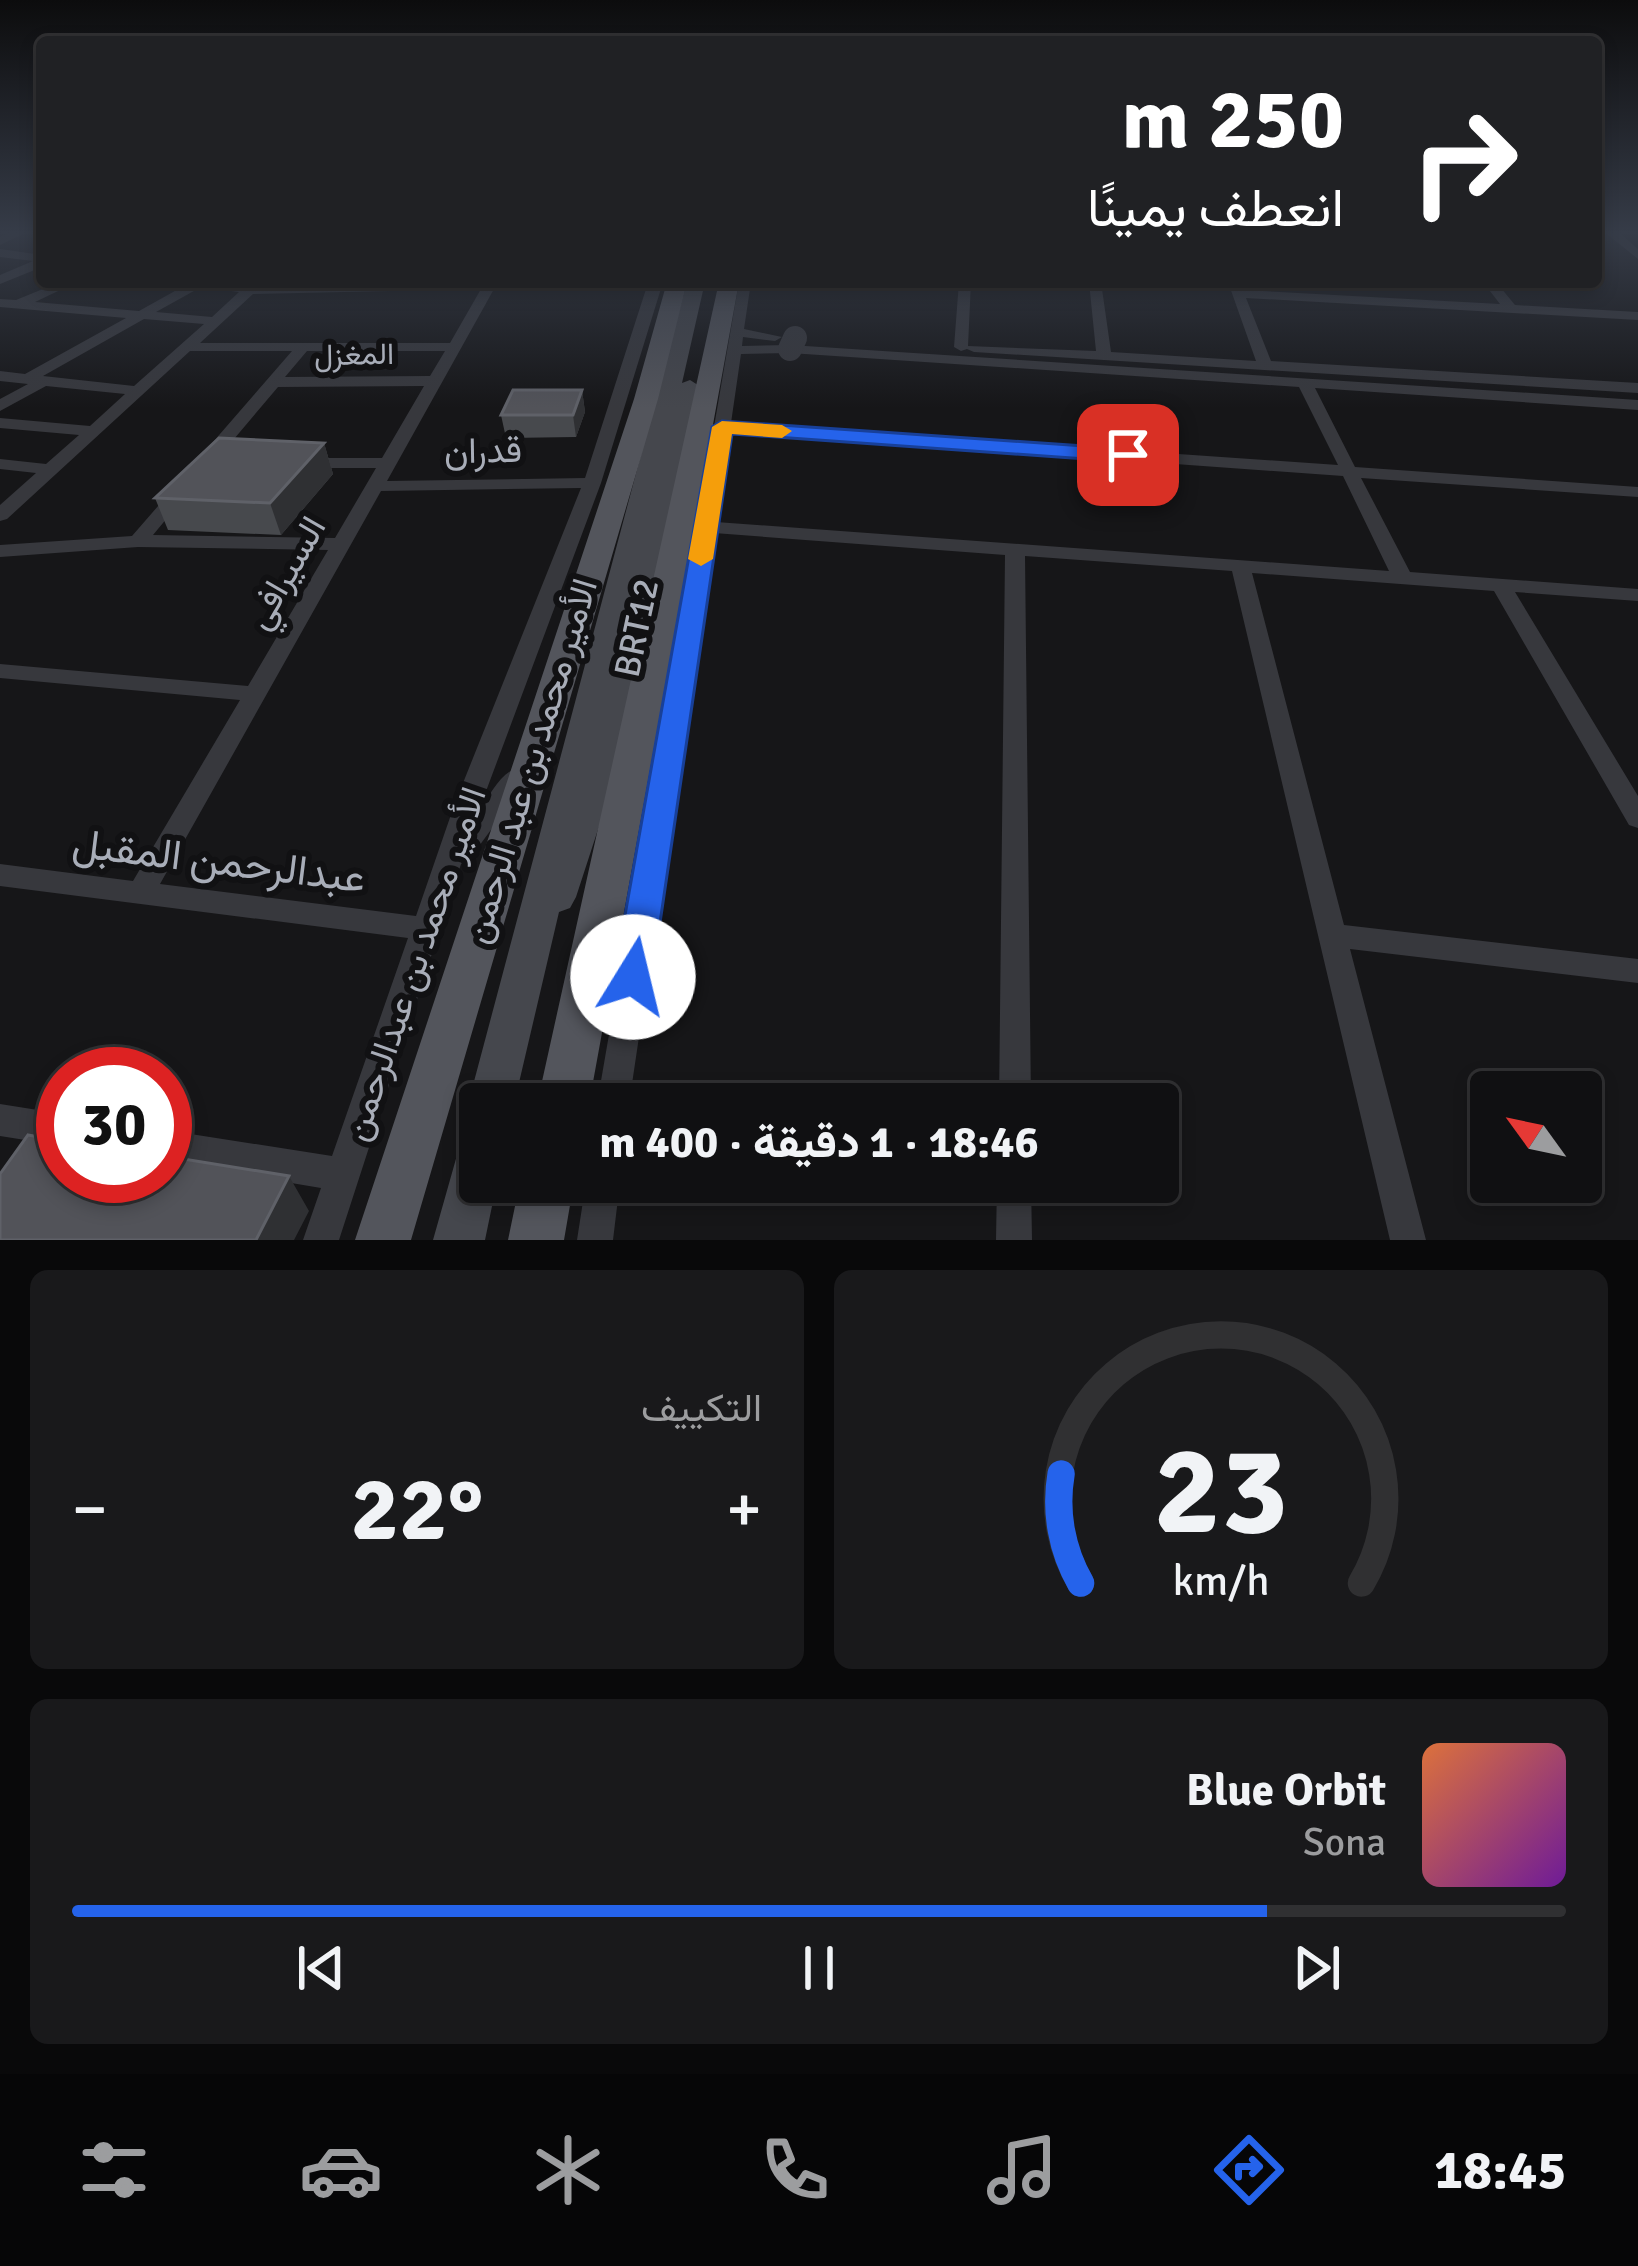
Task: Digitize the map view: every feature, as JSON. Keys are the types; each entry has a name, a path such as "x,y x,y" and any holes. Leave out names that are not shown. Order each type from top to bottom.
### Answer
{"main road":[{"name":"الأمير محمد بن عبد الرحمن","path":"383,1240 646,399 674,292"},
{"name":"BRT12","path":"496,1083 694,292"},
{"name":"BRT12","path":"525,962 568,872 616,722 711,292"},
{"path":"567,1083 727,292"},
{"path":"459,1240 468,1203"},
{"path":"536,1240 543,1203"}],"street":[{"path":"0,313 47,292"},
{"path":"0,406 182,292"},
{"path":"0,515 248,292"},
{"name":"السيرافي","path":"140,894 486,292"},
{"name":"الأمير محمد بن عبدالرحمن","path":"321,1240 442,881 592,483 654,292"},
{"path":"616,1083 743,292"},
{"path":"961,347 964,292"},
{"path":"1096,292 1104,355"},
{"path":"1237,292 1265,366"},
{"path":"1276,292 1638,316"},
{"path":"1365,292 1370,301"},
{"path":"1497,292 1511,309"},
{"path":"0,303 216,321"},
{"path":"736,341 1306,386 1638,405"},
{"path":"792,344 961,347 1638,388"},
{"path":"188,347 454,347"},
{"path":"138,542 303,347"},
{"path":"0,376 140,391"},
{"name":"المغزل","path":"273,382 435,381"},
{"path":"1306,386 1354,471 1403,578"},
{"path":"0,423 96,431"},
{"path":"722,427 1638,492"},
{"path":"205,463 227,463"},
{"path":"273,463 388,463"},
{"path":"0,464 53,470"},
{"name":"قدران","path":"375,485 592,483"},
{"path":"706,527 1638,595"},
{"path":"0,551 138,542 341,544"},
{"path":"1015,549 1015,1083"},
{"path":"1240,565 1408,1240"},
{"path":"1502,585 1638,818"},
{"path":"0,671 255,694"},
{"path":"442,881 466,841 532,759"},
{"name":"عبدالرحمن المقبل","path":"0,875 427,929"},
{"path":"1332,935 1638,970"},
{"path":"587,982 618,1067"},
{"path":"0,1120 36,1126"},
{"path":"192,1150 344,1175"},
{"path":"596,1240 600,1203"},
{"path":"1014,1203 1014,1240"}],"building":[{"path":"513,390 582,390 573,415 501,415"},
{"path":"219,438 324,443 270,503 155,498"},
{"path":"28,1135 36,1136 36,1203 192,1203 192,1160 289,1176 256,1240 0,1240 0,1174"}],"slow traffic":[{"path":"701,559 722,427 782,431"}],"route":[{"path":"633,977 722,427 1128,455"}]}
